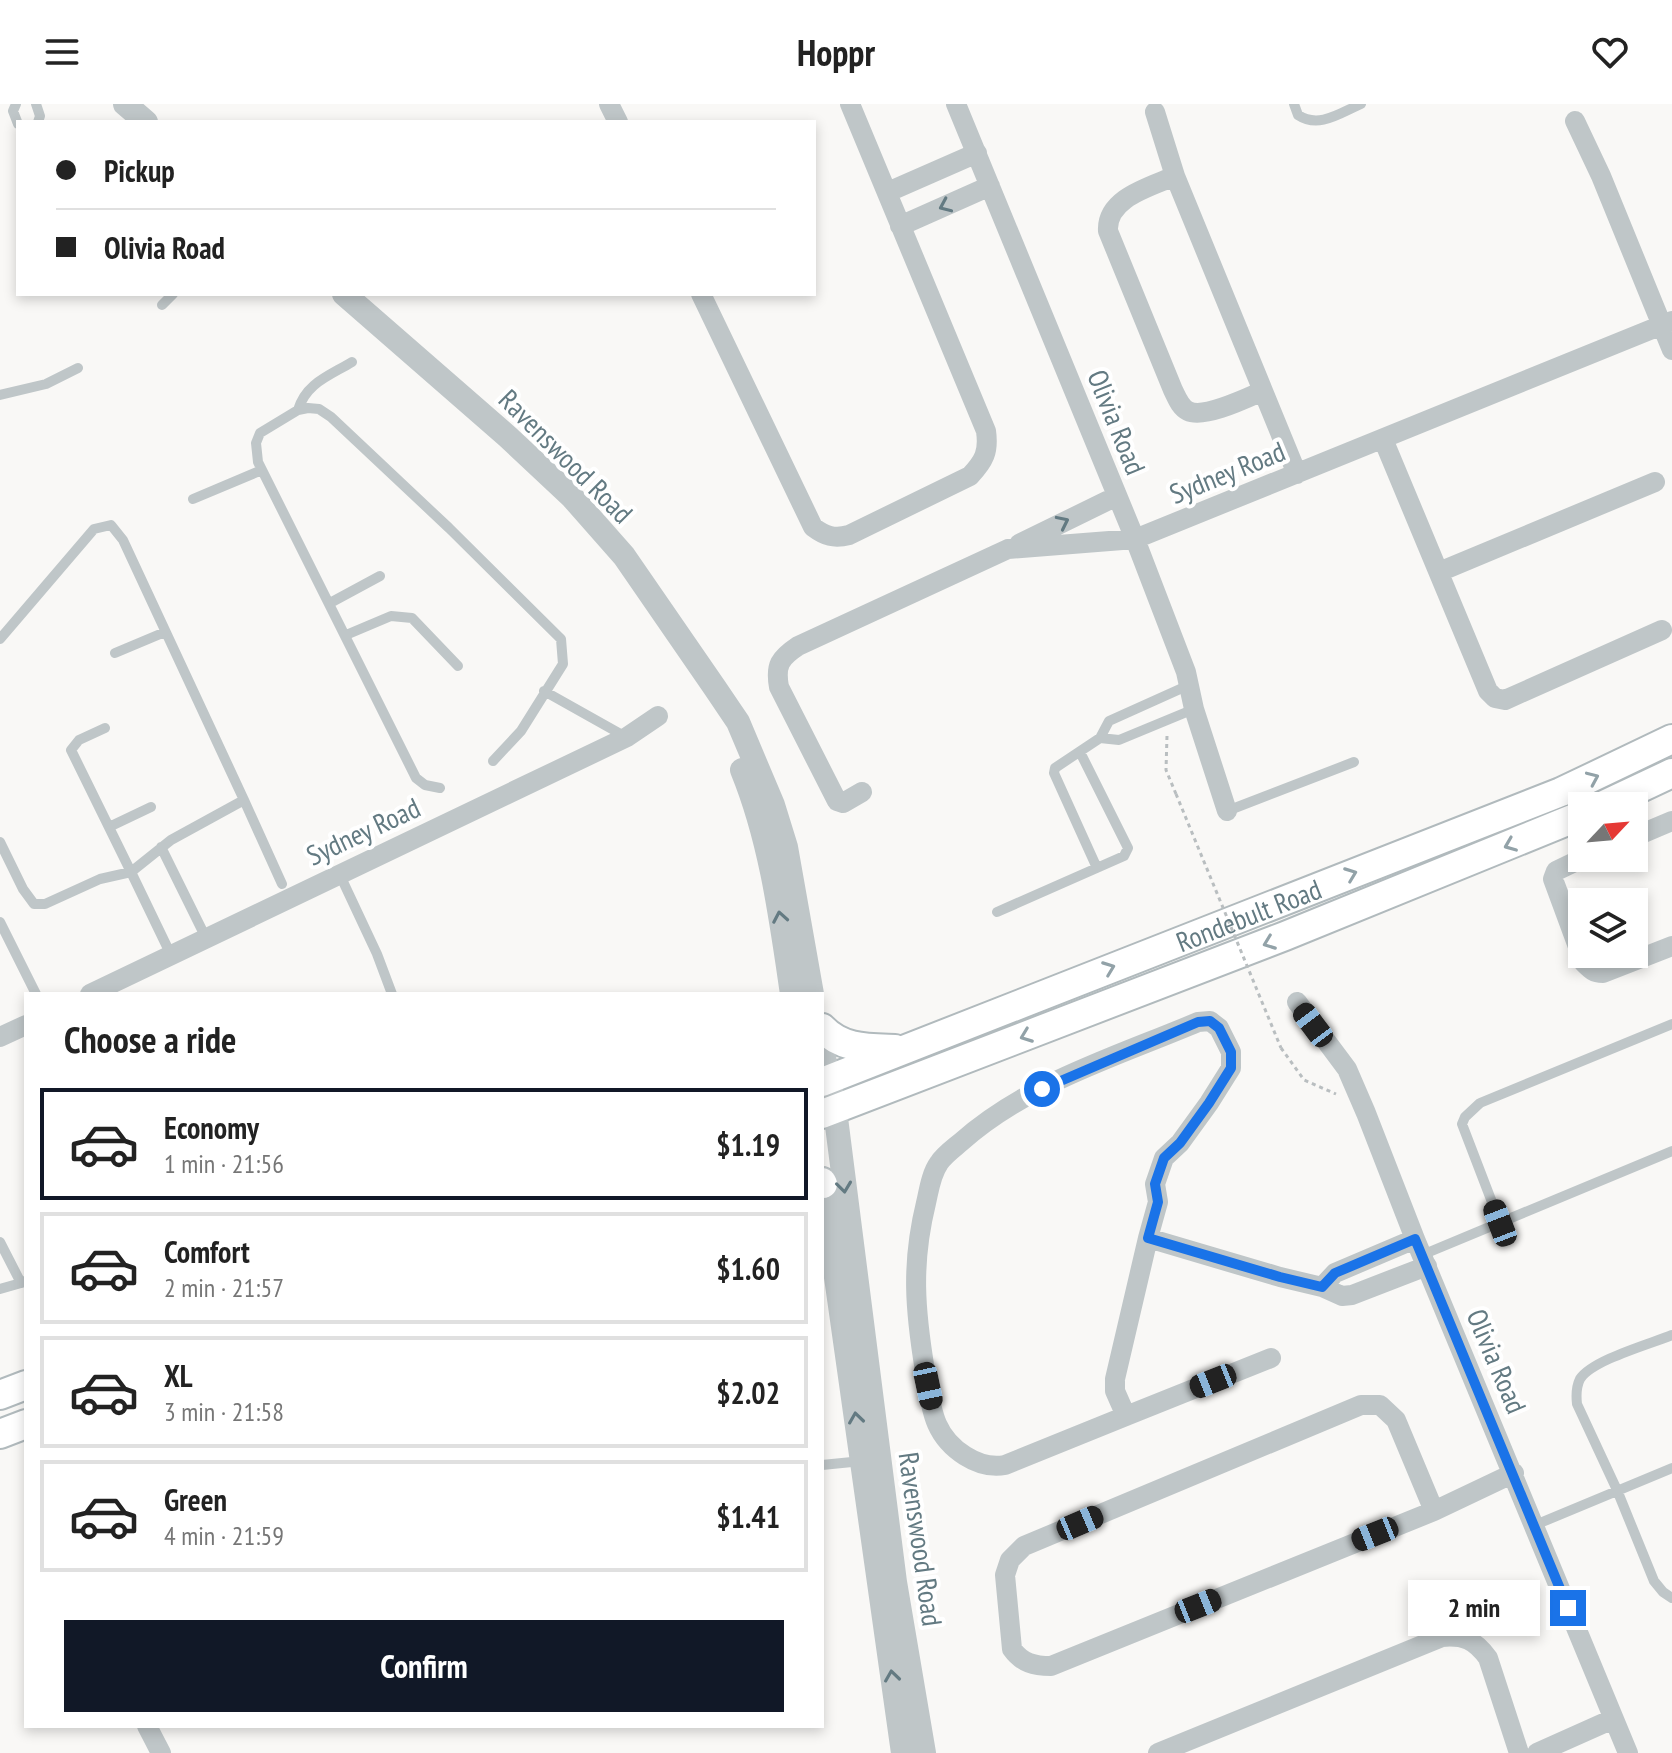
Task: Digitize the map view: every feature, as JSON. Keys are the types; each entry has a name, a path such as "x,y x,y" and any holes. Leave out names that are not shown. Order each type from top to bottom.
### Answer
{"main road":[{"name":"Rondebult Road","path":"825,1081 1561,792 1672,739"},
{"path":"1632,792 1672,773"},
{"name":"Rondebult Road","path":"828,1112 1285,936 1568,821"},
{"path":"824,1030 843,1044 908,1049"},
{"path":"0,1395 24,1386"},
{"path":"0,1434 24,1425"}],"street":[{"path":"125,104 144,120"},
{"path":"702,296 813,527 823,534 836,539 849,535 970,476 980,465 989,450 986,431 850,104"},
{"name":"Olivia Road","path":"956,104 1135,539 1189,685 1227,811"},
{"path":"1155,112 1175,176 1297,474"},
{"path":"1575,121 1667,323 1672,350"},
{"path":"888,192 977,153"},
{"path":"1175,176 1128,198 1113,209 1107,222 1173,390 1187,411 1199,413 1263,391"},
{"path":"900,226 990,186"},
{"name":"Ravenswood Road","path":"346,296 572,497 624,556 738,722 773,805 786,847 812,992"},
{"name":"Sydney Road","path":"862,792 843,803 837,801 779,687 778,662 798,646 1008,549 1135,539 1667,323"},
{"path":"1383,439 1488,691 1495,698 1505,700 1662,630"},
{"path":"1439,572 1655,482"},
{"path":"1008,549 1117,496"},
{"name":"Ravenswood Road","path":"715,688 724,727 761,826 792,992"},
{"name":"Sydney Road","path":"94,992 627,737 658,716"},
{"path":"1648,831 1672,821"},
{"path":"1568,865 1556,871 1553,879 1584,963 1595,973 1603,973 1672,946"},
{"name":"Olivia Road","path":"1297,1002 1347,1069 1628,1753"},
{"path":"1126,1416 1115,1391 1115,1379 1158,1202 1155,1184 1164,1158 1180,1143 1231,1068 1231,1052 1219,1028 1210,1021 1198,1022 1013,1104 979,1126 940,1161 921,1224 914,1271 923,1354 937,1425 959,1450 975,1462 985,1467 1005,1465 1271,1358"},
{"path":"0,1037 24,1026"},
{"name":"Ravenswood Road","path":"825,1081 903,1753"},
{"name":"Ravenswood Road","path":"824,1193 924,1753"},
{"path":"1148,1238 1322,1287 1342,1296 1403,1275 1421,1253 1393,1248 1335,1273 1322,1287"},
{"path":"1434,1511 1396,1420 1380,1405 1361,1405 1024,1546 1010,1560 1005,1575 1012,1649 1028,1663 1051,1666 1434,1511 1514,1473"},
{"path":"1158,1753 1442,1637 1454,1636 1468,1638 1479,1645 1488,1658 1519,1753"},
{"path":"1537,1753 1613,1719"},
{"path":"148,1728 161,1753"}],"lane":[{"path":"1294,104 1298,115 1312,121 1322,121 1361,104"},
{"path":"162,305 171,296"},
{"path":"298,410 303,395 310,387 352,362"},
{"path":"0,395 46,384 78,368"},
{"path":"440,788 425,785 416,778 262,470 256,451 260,433 298,410 319,409 331,417 561,639 563,664 521,731 493,761"},
{"path":"193,499 262,470"},
{"path":"0,639 94,529 111,525 123,540 282,884"},
{"path":"330,603 380,576"},
{"path":"346,635 391,616 412,618 458,666"},
{"path":"115,653 165,632"},
{"path":"1097,868 1055,780 1055,768 1100,738 1109,721 1189,685"},
{"path":"544,691 627,737"},
{"path":"1100,738 1119,740 1194,709"},
{"path":"105,728 79,740 71,750 171,955"},
{"path":"997,912 1124,856 1128,848 1080,752"},
{"path":"1227,811 1354,762"},
{"path":"0,842 23,889 34,904 45,904 100,879 131,872 161,847 197,824 244,800"},
{"path":"109,827 151,807"},
{"path":"161,847 206,938"},
{"path":"339,873 391,992"},
{"path":"0,922 35,992"},
{"path":"1500,1223 1462,1124 1465,1117 1480,1103 1672,1024"},
{"path":"1421,1253 1672,1151"},
{"path":"0,1242 23,1282 0,1289"},
{"path":"1393,1248 1403,1275"},
{"path":"1672,1335 1593,1367 1578,1382 1577,1404 1654,1581 1672,1598"},
{"path":"824,1465 870,1460"},
{"path":"1535,1525 1672,1468"}],"path":[{"path":"1176,794 1281,1048 1304,1080 1346,1098 1366,1113"}],"route":[{"path":"1042,1089 1198,1022 1215,1024 1231,1052 1231,1068 1180,1143 1164,1158 1155,1184 1158,1202 1148,1238 1322,1287 1335,1273 1415,1239 1568,1608"}]}
